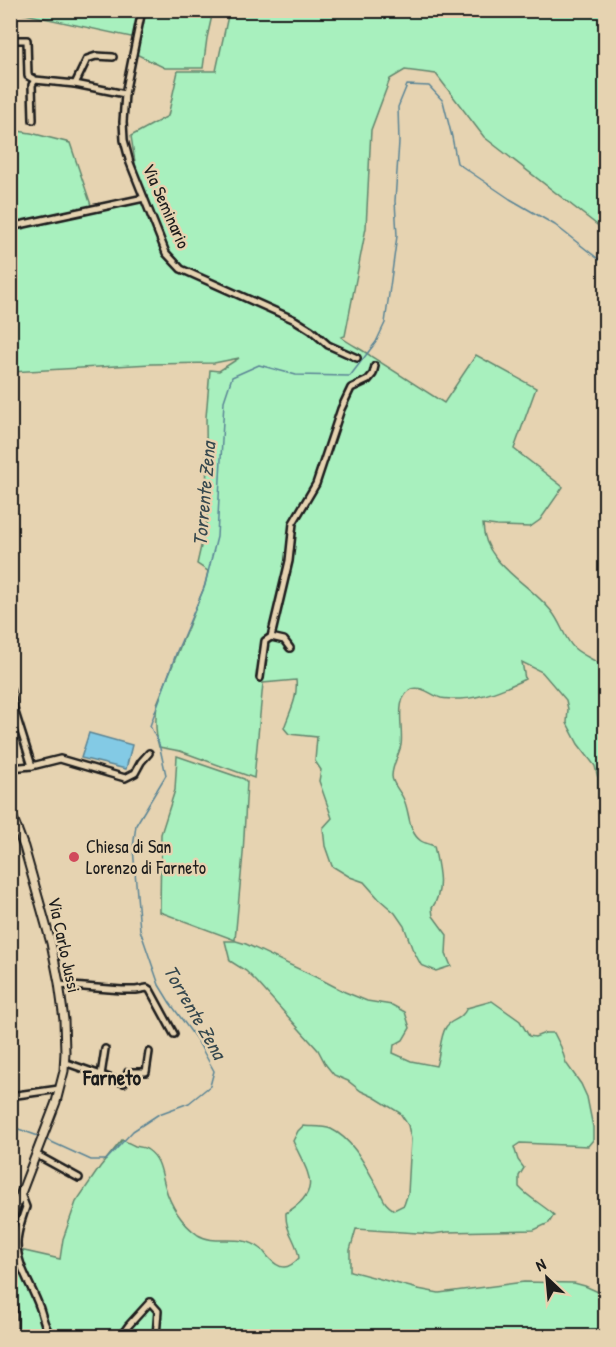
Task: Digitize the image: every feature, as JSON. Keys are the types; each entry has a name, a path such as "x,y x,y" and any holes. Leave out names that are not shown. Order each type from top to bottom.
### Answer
{"street":[{"name":"Via Seminario","path":"142,10 124,94 124,140 130,163 166,253 181,269 295,320 328,345 357,358"},
{"path":"10,40 27,40 28,76 35,80 75,84 124,94"},
{"path":"75,84 87,58 113,57"},
{"path":"33,120 32,85 35,80"},
{"path":"10,227 144,198"},
{"path":"272,637 289,561 293,523 316,484 341,409 351,388 368,380 375,366"},
{"path":"260,678 265,640 272,637 284,640 290,648"},
{"path":"10,689 32,766"},
{"path":"10,768 32,766 60,759 125,778 135,773 149,753"},
{"name":"Via Carlo Jussi","path":"10,810 18,828 51,943 64,1020 64,1071 56,1102 10,1227"},
{"path":"59,985 122,990 147,988 174,1034"},
{"path":"101,1075 105,1049"},
{"path":"64,1062 124,1083 128,1072 146,1072 149,1052"},
{"path":"10,1096 59,1089"},
{"path":"39,1152 79,1178"},
{"path":"21,1194 26,1207 17,1244 21,1265 48,1332 52,1336"},
{"path":"10,1290 13,1336"},
{"path":"121,1336 150,1302 158,1311 156,1336"}],"green space":[{"path":"11,11 213,11 203,68 165,68 134,53 136,38"},
{"path":"229,11 605,11 605,231 484,137 436,74 405,70 390,79 371,130 366,228 345,336 341,337 444,403 476,355 536,388 514,449 563,487 540,520 530,527 483,524 485,538 499,562 552,612 574,648 605,668 605,841 599,828 598,778 595,766 578,744 567,723 566,700 542,672 522,662 525,679 477,697 441,698 416,688 406,693 400,714 401,745 392,776 406,805 414,833 421,841 434,846 439,870 439,886 432,908 433,916 447,935 446,954 451,966 436,971 421,965 404,926 395,913 364,882 332,866 325,846 323,828 332,818 319,781 321,770 315,761 317,737 289,734 284,728 295,699 296,680 263,683 254,778 180,751 159,747 156,726 157,704 205,585 208,571 197,564 207,520 206,417 210,370 219,371 239,358 214,363 11,372 11,130 70,143 93,211 141,201 131,136 168,116 178,71 216,71"},
{"path":"177,756 247,782 235,940 160,912 161,834 175,790"},
{"path":"225,941 246,944 345,992 367,1001 392,1005 405,1012 410,1028 403,1040 394,1045 393,1053 411,1061 436,1066 442,1035 448,1024 462,1015 467,1008 492,1001 520,1021 529,1036 554,1033 566,1063 587,1097 593,1140 588,1146 520,1143 514,1147 518,1160 524,1168 519,1176 519,1187 554,1215 549,1223 534,1230 433,1234 356,1229 350,1250 350,1271 439,1293 524,1282 574,1283 605,1295 605,1336 11,1336 11,1248 60,1259 63,1239 76,1202 122,1140 147,1149 156,1158 173,1207 192,1231 212,1240 237,1240 253,1244 273,1262 284,1267 291,1265 299,1258 287,1226 286,1213 306,1196 309,1188 307,1172 293,1141 303,1126 328,1128 339,1134 359,1155 388,1205 394,1210 404,1205 408,1193 411,1139 408,1125 400,1113 334,1075 318,1050 257,982 246,971 230,961"}],"water":[{"path":"89,733 132,745 126,769 81,758"}],"waterway":[{"name":"Torrente Zena","path":"45,1139 91,1160 106,1160 133,1131 159,1114 189,1103 210,1086 214,1071 197,1040 159,985 140,930 133,848 136,825 166,775 159,744 150,726 177,651 204,588 217,537 224,401 232,377 259,365 296,375 350,376 376,342 385,323 397,236 395,201 399,142 398,107 407,85 429,86 443,101 457,163 510,199 555,225 606,265"},
{"name":"Torrente Zena","path":"10,1126 41,1137"}],"place":[{"name":"Chiesa di San Lorenzo di Farneto","path":"74,857"}],"district":[{"name":"Farneto","path":"112,1078"}]}
